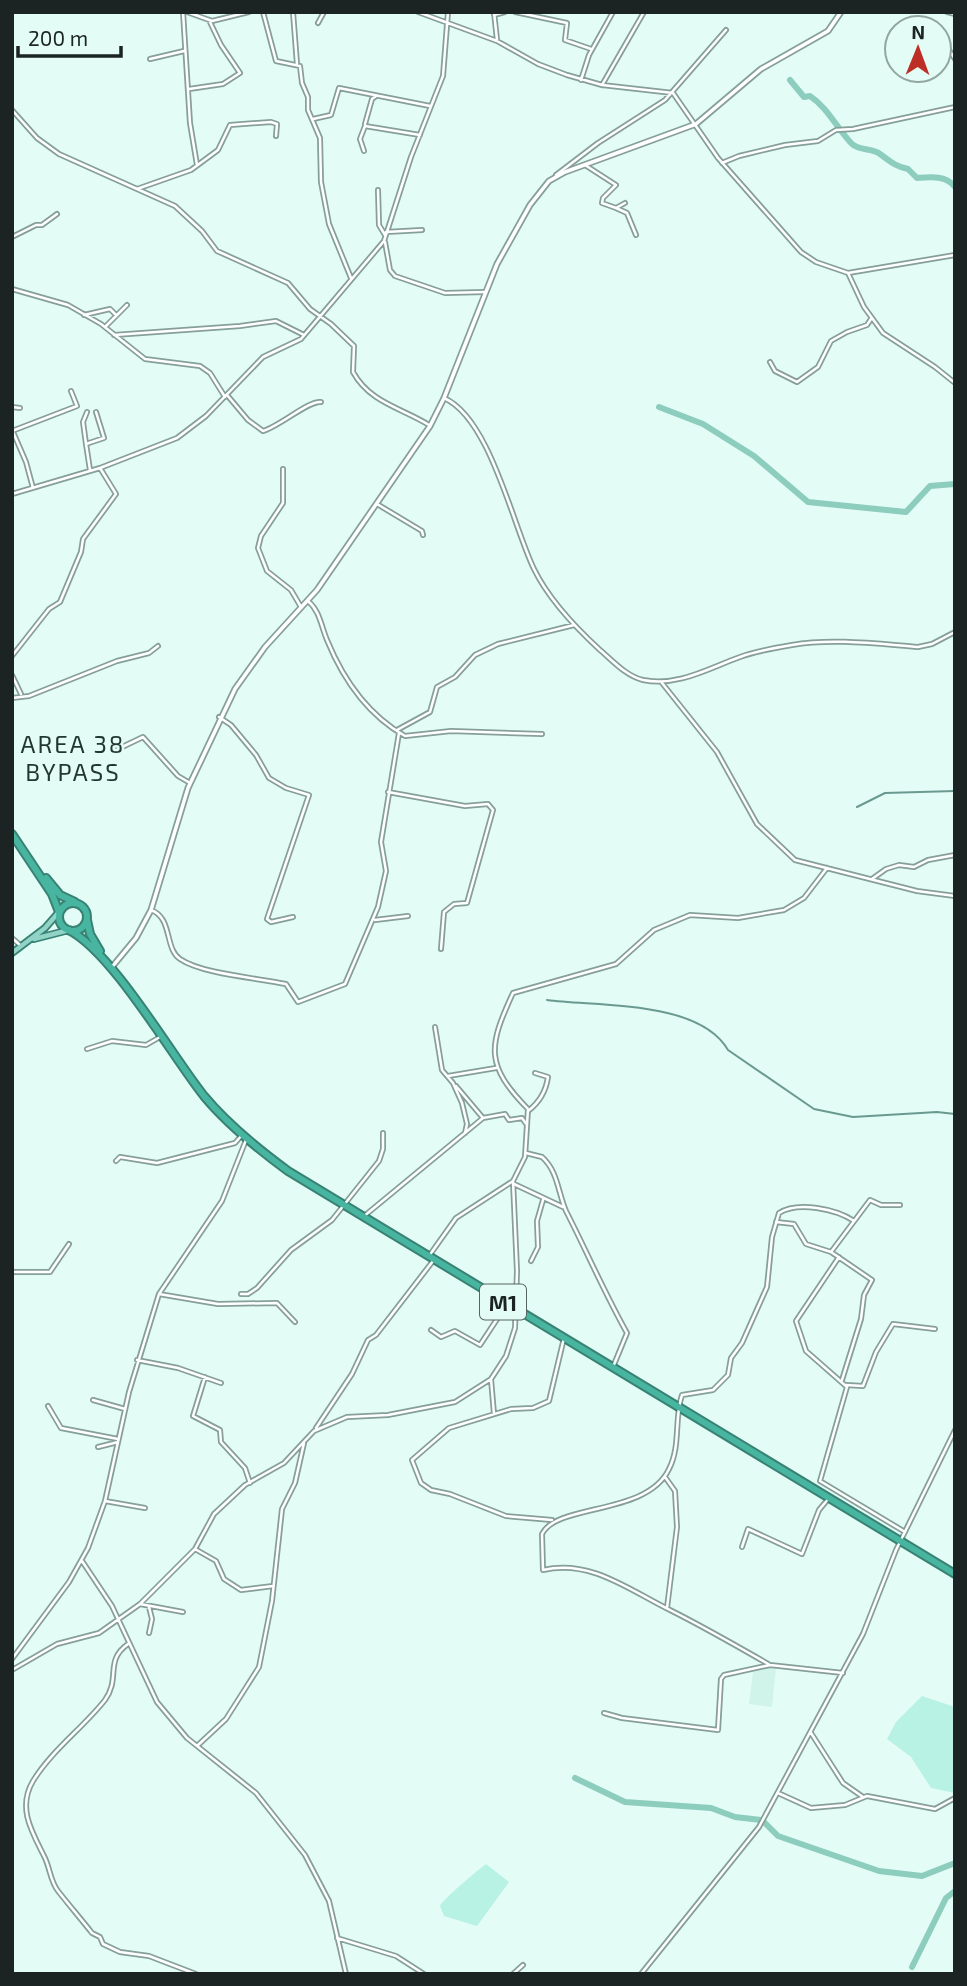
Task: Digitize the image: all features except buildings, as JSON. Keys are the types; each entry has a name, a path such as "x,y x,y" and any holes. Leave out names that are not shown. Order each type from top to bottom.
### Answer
{"highway":[{"name":"M1","path":"12,834 56,900 60,922 86,940 109,967 202,1094 244,1137 288,1171 344,1206 955,1574"},
{"name":"M1","path":"29,858 61,895 85,909 90,934 109,967"},
{"path":"59,912 66,904 77,903"},
{"path":"69,930 81,928 87,918"}],"main road":[{"path":"12,953 59,912"},
{"path":"24,944 46,934 69,930"}],"street":[{"path":"197,165 190,123 184,51 185,12 209,20 250,12"},
{"path":"263,12 276,61 285,65 297,64"},
{"path":"293,12 297,64 320,138 321,181 328,224 351,278"},
{"path":"318,23 324,12"},
{"path":"418,12 497,41 538,64 581,80 673,93 722,163 801,252 816,262 848,273 955,256"},
{"path":"12,495 100,468 177,438 206,416 263,357 304,335 384,241 429,106 443,76 448,12"},
{"path":"497,41 494,14 505,12"},
{"path":"515,12 567,23 565,40 591,49"},
{"path":"581,80 591,49 612,12"},
{"path":"602,85 645,12"},
{"path":"554,178 696,124 761,69 828,31 841,12"},
{"path":"947,12 955,14"},
{"path":"189,89 223,84 240,73 221,46 209,20"},
{"path":"109,967 128,949 150,910 190,783 219,717 265,647 308,601 430,426 444,398 485,292 523,217 554,178 588,150 673,93 726,30"},
{"path":"150,59 184,51"},
{"path":"312,119 321,120 331,115 339,88 429,106"},
{"path":"364,151 360,139 372,99 376,96"},
{"path":"722,163 785,145 818,141 836,130 853,129 955,107"},
{"path":"12,110 37,138 60,154 179,209 217,251 288,283 319,317 331,324 354,346 353,372 366,388 384,404 430,426"},
{"path":"137,189 187,173 218,150 230,125 271,122 277,124 276,136"},
{"path":"365,126 420,135"},
{"path":"585,165 615,183 615,189 601,201 627,213 636,234"},
{"path":"378,190 379,225 386,234"},
{"path":"616,208 625,202"},
{"path":"12,237 57,215"},
{"path":"386,234 422,230"},
{"path":"384,241 390,270 395,276 445,293 485,292"},
{"path":"848,273 870,319 890,339 908,348 955,383"},
{"path":"12,289 59,302 84,315 105,327 145,359 201,366 247,420 263,431 285,422 312,402 321,402"},
{"path":"105,327 127,305"},
{"path":"84,315 103,309 110,309 116,315"},
{"path":"770,362 775,371 797,382 818,367 834,339 865,327 870,319"},
{"path":"114,335 276,321 304,335"},
{"path":"33,488 26,462 12,431 77,406 71,391"},
{"path":"444,398 458,406 474,428 505,490 535,571 574,625 628,673 660,682 685,678 752,653 792,645 919,647 932,644 955,632"},
{"path":"12,407 20,408"},
{"path":"87,412 83,422 90,470"},
{"path":"86,444 104,438 96,412"},
{"path":"12,656 49,609 60,601 81,552 83,539 116,494 100,468"},
{"path":"283,469 283,503 261,536 258,548 267,571 291,590 301,608"},
{"path":"377,504 424,535"},
{"path":"308,601 316,609 331,648 361,701 398,732 410,736 452,732 542,734"},
{"path":"150,910 162,918 181,960 230,975 286,984 293,998 300,1002 345,984 374,919 385,874 381,842 398,732 430,712 437,687 455,677 478,654 507,640 574,625"},
{"path":"12,698 29,696 117,661 149,653 158,646"},
{"path":"12,675 21,695"},
{"path":"660,682 717,752 757,824 795,860 917,891 955,896"},
{"path":"219,717 231,726 256,755 272,780 309,795 267,919 271,922 293,917"},
{"path":"118,748 143,737 173,771 190,783"},
{"path":"388,792 465,806 488,804 493,810 467,903 453,904 444,912 441,949"},
{"path":"872,879 886,869 899,865 914,867 928,860 955,855"},
{"path":"314,1431 347,1417 388,1415 455,1402 491,1379 512,1342 517,1271 513,1225 514,1182 526,1153 528,1111 496,1068 496,1032 516,991 545,986 617,964 654,930 693,914 738,918 784,910 804,898 828,868"},
{"path":"374,919 408,916"},
{"path":"12,938 24,944"},
{"path":"435,1027 442,1070 484,1118"},
{"path":"87,1049 112,1041 146,1045 160,1037"},
{"path":"447,1076 496,1068"},
{"path":"528,1111 540,1099 547,1083 548,1077 536,1073"},
{"path":"453,1083 464,1113 465,1133"},
{"path":"363,1217 484,1118 505,1114 509,1120 522,1118 527,1125"},
{"path":"241,1294 248,1294 257,1288 291,1250 332,1220 382,1155 383,1133"},
{"path":"116,1161 120,1157 157,1163 236,1143 244,1137"},
{"path":"12,1659 82,1561 105,1501 137,1360 159,1294 218,1208 244,1137"},
{"path":"526,1153 538,1154 547,1161 614,1313 627,1333 613,1367"},
{"path":"514,1182 543,1200 557,1203 566,1209"},
{"path":"12,1670 57,1644 99,1633 140,1604 195,1549 211,1518 250,1483 284,1463 314,1431 352,1374 368,1340 376,1335 432,1258 456,1218 514,1182"},
{"path":"831,1252 872,1199 881,1205 900,1205"},
{"path":"531,1261 538,1247 537,1221 543,1200"},
{"path":"564,1338 549,1401 533,1408 517,1408 494,1414 442,1433 412,1461 421,1483 431,1490 450,1494 506,1516 553,1520 614,1506 647,1491 665,1478 674,1454 682,1395 710,1391 728,1375 732,1356 742,1343 767,1287 776,1222 782,1210 823,1208 854,1222"},
{"path":"776,1222 794,1224 806,1244 831,1252 872,1280 864,1295 861,1319 842,1380"},
{"path":"12,1272 50,1272 69,1244"},
{"path":"839,1257 796,1321 806,1351 825,1370 846,1385"},
{"path":"159,1294 203,1303 277,1303 295,1322"},
{"path":"431,1331 441,1337 454,1331 480,1345 507,1304"},
{"path":"846,1385 864,1384 876,1352 892,1324 935,1329"},
{"path":"137,1360 205,1377 221,1384"},
{"path":"205,1377 193,1416 220,1430 221,1442 245,1468 250,1483"},
{"path":"491,1379 494,1414"},
{"path":"846,1385 820,1481 906,1533"},
{"path":"93,1400 125,1409"},
{"path":"48,1405 61,1428 118,1441"},
{"path":"641,1974 746,1847 778,1793 844,1673 922,1492 955,1430"},
{"path":"197,1746 226,1719 256,1673 267,1632 282,1508 295,1483 305,1440"},
{"path":"98,1447 118,1441"},
{"path":"665,1478 675,1491 677,1532 667,1608"},
{"path":"742,1547 748,1529 802,1555 819,1510 829,1498"},
{"path":"105,1501 145,1508"},
{"path":"864,1519 869,1510"},
{"path":"553,1520 542,1534 543,1570 559,1567 604,1574 695,1621 770,1665"},
{"path":"195,1549 216,1562 224,1579 241,1590 273,1586"},
{"path":"82,1561 112,1606 157,1702 180,1731 256,1793 306,1855 329,1901 346,1974"},
{"path":"140,1604 183,1612"},
{"path":"149,1607 152,1619 149,1633"},
{"path":"128,1644 115,1657 112,1668 115,1678 106,1699 34,1779 26,1812 35,1842 45,1857 56,1889 103,1944 120,1952 149,1956 196,1974"},
{"path":"604,1713 622,1718 718,1730 722,1676 770,1665 844,1673"},
{"path":"811,1732 843,1783 863,1797"},
{"path":"778,1793 815,1808 845,1805 863,1797 886,1798 935,1809 955,1798"},
{"path":"337,1938 396,1956 424,1974"},
{"path":"513,1974 523,1965"}],"shaded area":[{"path":"776,1667 772,1707 749,1704 753,1672"},
{"path":"922,1696 955,1707 955,1793 931,1788 911,1757 887,1739 896,1722"},
{"path":"486,1864 509,1882 477,1926 444,1916 440,1906 442,1903"}],"waterway":[{"path":"790,80 804,97 810,96 822,106 854,146 877,152 908,169 917,178 942,179 955,187"},
{"path":"659,407 703,424 754,456 808,502 906,512 930,486 955,484"},
{"path":"857,807 885,793 955,791"},
{"path":"547,1000 646,1009 695,1022 714,1034 728,1050 814,1109 853,1117 937,1112 955,1114"},
{"path":"575,1778 625,1802 711,1808 735,1817 761,1820"},
{"path":"764,1822 778,1836 879,1871 922,1876 955,1863"},
{"path":"912,1967 946,1898 955,1891"}],"district":[{"name":"AREA 38 BYPASS","path":"73,757"}]}
